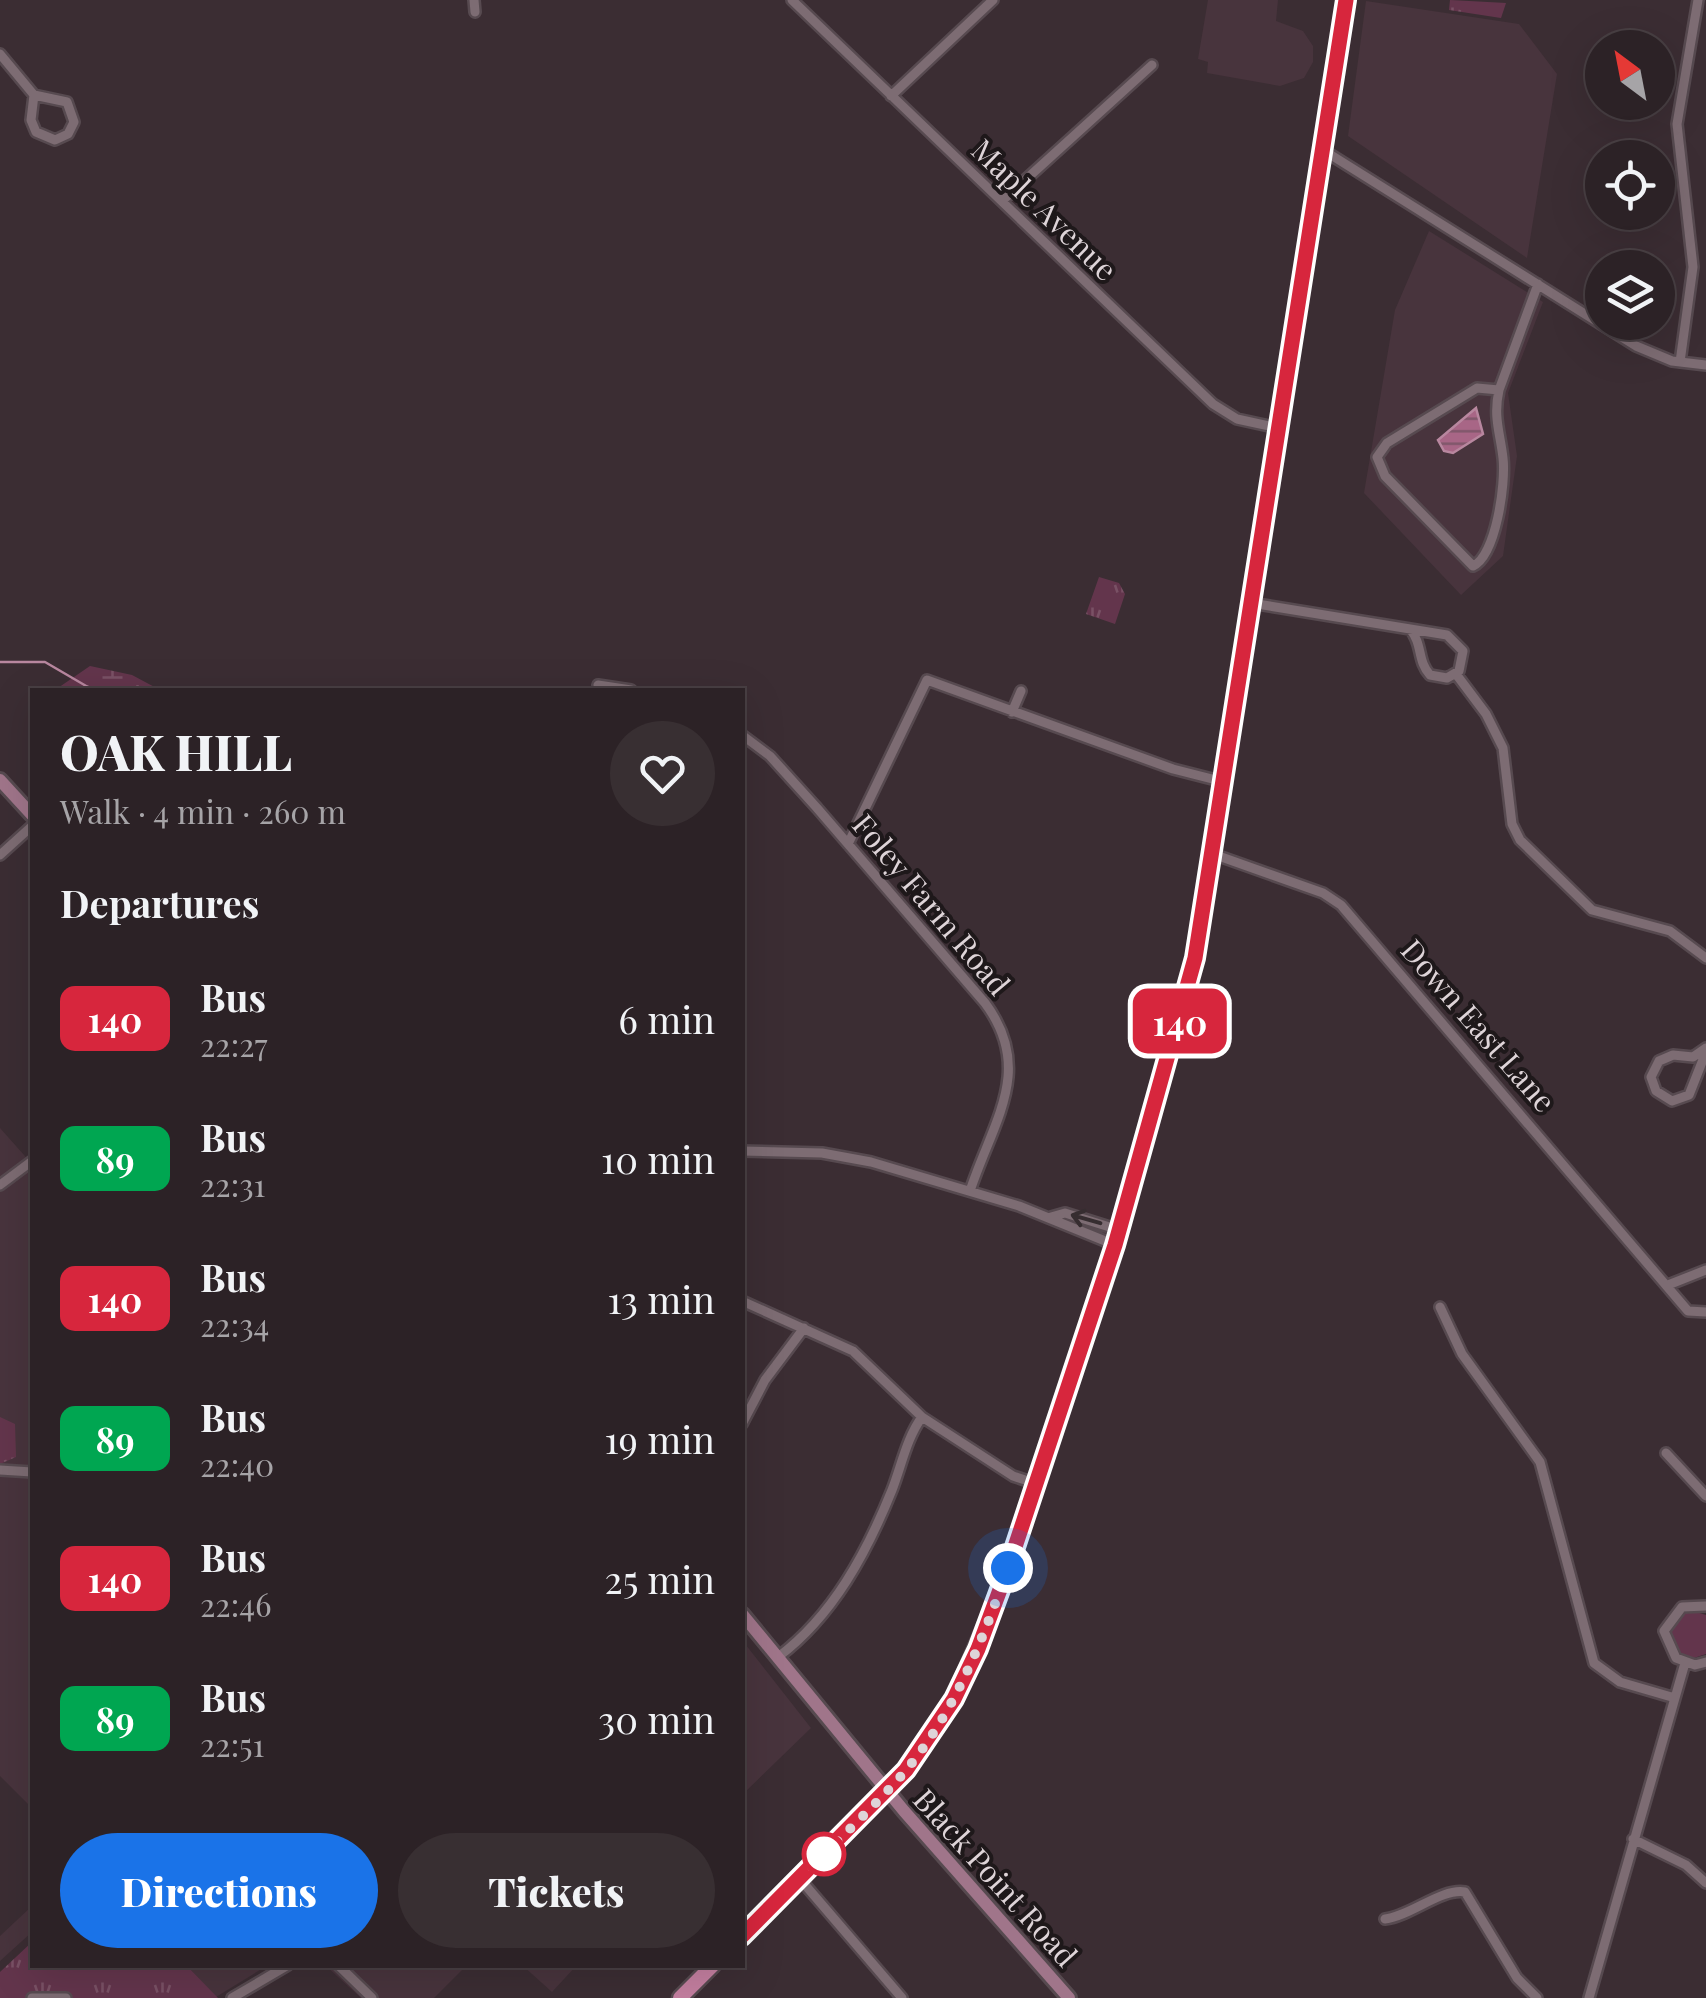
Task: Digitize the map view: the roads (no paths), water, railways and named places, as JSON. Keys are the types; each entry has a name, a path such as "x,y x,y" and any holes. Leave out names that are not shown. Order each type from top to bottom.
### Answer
{"main road":[{"path":"745,1933 886,1790 928,1741 972,1664 1037,1484 1117,1238 1183,1010 1213,854 1346,0"},
{"path":"0,780 30,813"},
{"name":"Black Point Road","path":"745,1618 886,1790 1069,1998"},
{"path":"691,1994 711,1968"}],"street":[{"name":"Maple Avenue","path":"792,0 1214,404 1237,419 1278,428"},
{"path":"891,96 993,0"},
{"path":"1680,362 1693,267 1677,124 1698,0"},
{"path":"0,54 34,95 60,98 72,107 74,122 68,134 55,140 36,132 31,120 34,95"},
{"path":"1002,202 1152,65"},
{"path":"1322,150 1636,346 1680,362 1706,364"},
{"path":"1499,390 1477,388 1464,392 1387,442 1377,456 1385,476 1471,566 1487,556 1494,535 1504,465 1494,424 1499,390 1538,284"},
{"path":"1252,603 1410,629 1451,636 1464,658 1456,674 1440,678 1427,672 1420,643 1410,629"},
{"path":"1456,674 1486,714 1503,748 1513,828 1527,849 1592,910 1670,931 1706,958"},
{"path":"848,844 894,756 927,680 1224,782"},
{"path":"598,685 618,688"},
{"path":"1012,712 1021,691"},
{"name":"Foley Farm Road","path":"745,736 770,756 985,1003 1009,1043 1009,1082 970,1191"},
{"path":"0,855 30,828"},
{"name":"Down East Lane","path":"1213,854 1323,893 1342,905 1688,1311 1706,1312"},
{"path":"1706,1050 1690,1095 1672,1100 1656,1091 1652,1077 1660,1060 1674,1055 1693,1057 1706,1050"},
{"path":"745,1152 853,1157 1117,1238"},
{"path":"0,1185 30,1163"},
{"path":"1051,1217 1064,1213 1117,1238"},
{"path":"1668,1284 1706,1270"},
{"path":"745,1302 863,1358 922,1417 1000,1468 1037,1484"},
{"path":"1440,1307 1462,1354 1540,1462 1594,1663 1620,1682 1675,1698"},
{"path":"745,1418 765,1380 804,1328"},
{"path":"778,1657 800,1640 844,1586 877,1526 922,1417"},
{"path":"1666,1454 1706,1496"},
{"path":"4,1471 30,1472"},
{"path":"1706,1592 1704,1606 1682,1607 1664,1631 1669,1650 1685,1663 1706,1662"},
{"path":"1589,1998 1685,1663"},
{"path":"1632,1843 1691,1868 1706,1883"},
{"path":"800,1878 902,1998"},
{"path":"1385,1919 1405,1916 1452,1892 1465,1892 1517,1978 1537,1998"},
{"path":"232,1998 283,1968"},
{"path":"341,1968 372,1998"},
{"path":"32,1998 66,1998"}],"waterway":[{"path":"0,662 45,662 90,688"}]}
